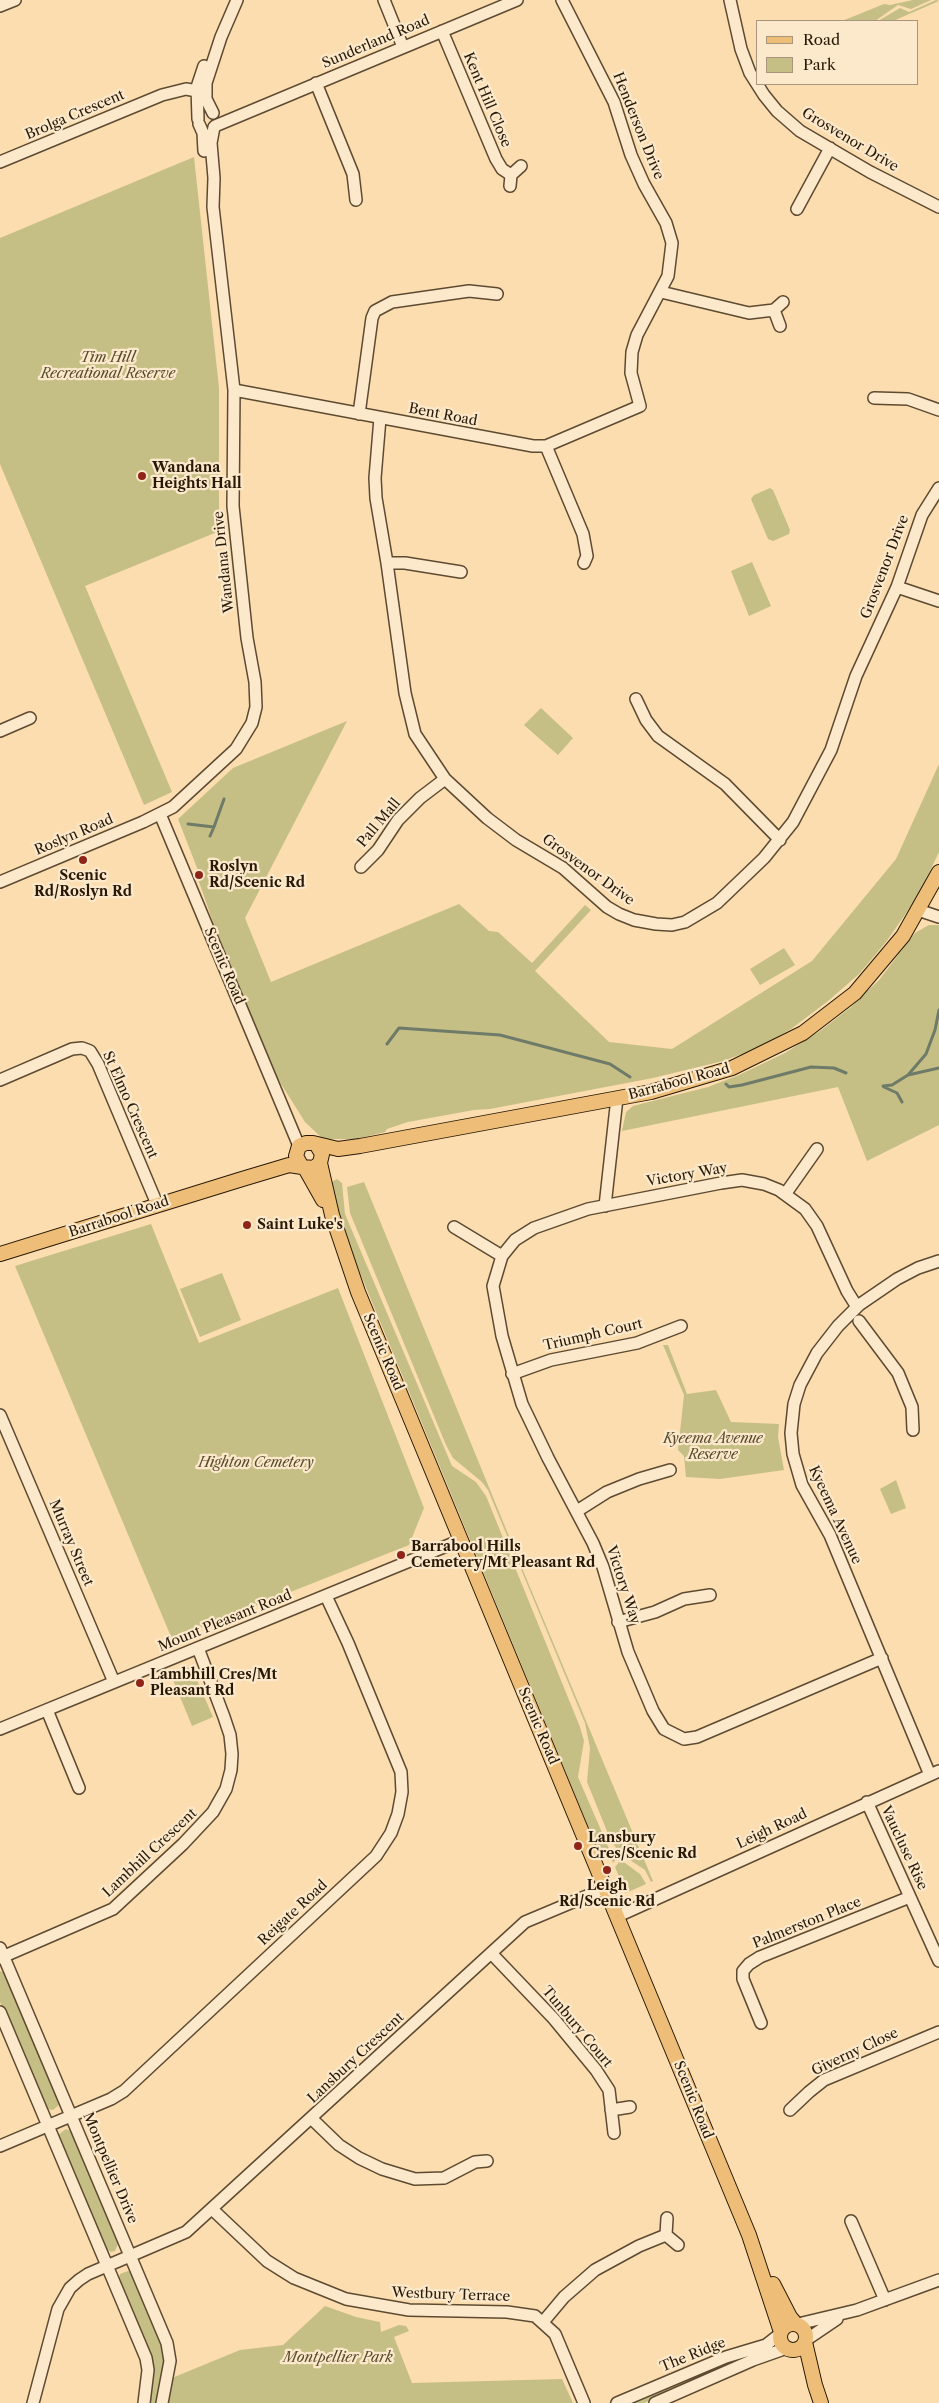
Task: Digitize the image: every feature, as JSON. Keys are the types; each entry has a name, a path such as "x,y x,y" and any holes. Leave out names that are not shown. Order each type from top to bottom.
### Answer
{"main road":[{"name":"Barrabool Road","path":"239,1180 286,1158 306,1146 338,1149 651,1092 732,1068 802,1033 855,994 903,936 939,872"},
{"path":"306,1146 321,1150 320,1162 314,1168 303,1167 298,1162 306,1146"},
{"name":"Barrabool Road","path":"320,1162 338,1149"},
{"name":"Scenic Road","path":"320,1162 332,1215 358,1292 749,2235 790,2316 805,2331 815,2385 822,2403"},
{"name":"Barrabool Road","path":"0,1254 239,1180 289,1166 303,1167"},
{"name":"Scenic Road","path":"303,1167 332,1215"},
{"name":"Scenic Road","path":"749,2235 780,2333 781,2342 815,2385"},
{"path":"780,2333 787,2325 797,2324"},
{"path":"788,2349 800,2348 806,2341"}],"street":[{"path":"0,6 16,0"},
{"name":"Wandana Drive","path":"160,814 177,804 236,749 246,735 256,706 255,682 247,638 233,506 234,390 213,207 207,180 203,133 198,122 202,68 223,32 237,0"},
{"path":"384,0 403,47"},
{"name":"Sunderland Road","path":"214,120 246,111 442,31 499,4 517,0"},
{"name":"Henderson Drive","path":"562,0 614,102 639,175 666,223 673,253 668,276 637,335 632,352 631,372 640,406"},
{"name":"Grosvenor Drive","path":"730,0 740,49 756,82"},
{"name":"Kent Hill Close","path":"442,31 496,159 511,180 521,166"},
{"name":"Brolga Crescent","path":"0,162 162,95 184,82 200,87"},
{"path":"316,83 353,174 356,200"},
{"name":"Grosvenor Drive","path":"758,85 777,111 800,131 870,172 939,206"},
{"name":"Wandana Drive","path":"200,87 214,120 210,143 214,178 213,207"},
{"path":"204,112 214,120 204,129 198,122 204,112"},
{"path":"797,209 830,148"},
{"path":"359,414 372,318 375,311 392,302 469,291 497,294"},
{"path":"660,292 749,313 774,310 783,302"},
{"path":"774,310 780,326"},
{"name":"Bent Road","path":"234,390 508,443 546,446 640,406"},
{"path":"874,398 908,399 939,410"},
{"name":"Grosvenor Drive","path":"380,418 376,498 398,651 409,715 415,734 445,779 487,818 516,840 563,868 607,906 634,920 672,925 685,922 700,915 746,877 794,822 820,776 831,750 856,676 897,587 922,515 939,488"},
{"path":"546,446 583,534 586,546 584,563"},
{"path":"387,564 425,565 461,572"},
{"path":"897,587 939,602"},
{"path":"636,699 646,720 658,736 725,784 780,840"},
{"path":"0,731 30,718"},
{"name":"Pall Mall","path":"361,867 378,850 398,820 420,798 445,779"},
{"name":"Roslyn Road","path":"0,882 160,814"},
{"name":"Scenic Road","path":"160,814 287,1118 306,1146"},
{"path":"918,910 939,917"},
{"name":"St Elmo Crescent","path":"0,1080 72,1050 82,1048 90,1052 98,1064 157,1204"},
{"path":"605,1206 617,1098"},
{"path":"786,1193 817,1149"},
{"name":"Victory Way","path":"857,1307 847,1291 814,1220 800,1204 786,1193 764,1184 742,1180 605,1206 558,1218 534,1228 515,1240 502,1256 493,1286 494,1300 512,1374 536,1434 577,1511 603,1568 628,1652 658,1721 673,1736 684,1739 697,1737 882,1658"},
{"path":"454,1226 502,1256"},
{"name":"Kyeema Avenue","path":"935,1773 882,1658 830,1536 802,1485 792,1444 794,1404 806,1372 830,1335 857,1307 897,1279 918,1268 939,1262"},
{"path":"859,1321 898,1373 912,1407 914,1430"},
{"name":"Triumph Court","path":"512,1374 551,1360 637,1343 681,1326"},
{"name":"Murray Street","path":"0,1415 114,1682"},
{"path":"577,1511 607,1492 639,1479 670,1470"},
{"name":"Mount Pleasant Road","path":"0,1729 461,1540"},
{"path":"618,1622 654,1612 684,1599 710,1595"},
{"name":"Reigate Road","path":"0,2146 111,2099 137,2080 376,1856 391,1833 398,1814 402,1792 400,1772 348,1643 326,1596"},
{"name":"Lambhill Crescent","path":"1,1954 112,1909 214,1812 226,1788 231,1770 232,1754 230,1735 198,1648"},
{"path":"47,1710 79,1788"},
{"name":"Leigh Road","path":"618,1916 867,1802 935,1773"},
{"name":"Vaucluse Rise","path":"867,1802 939,1961"},
{"name":"Lansbury Crescent","path":"33,2403 54,2320 63,2298 84,2277 186,2232 312,2119 525,1922 606,1888"},
{"name":"Palmerston Place","path":"761,2023 742,1979 743,1971 749,1964 760,1957 910,1897"},
{"name":"Tunbury Court","path":"491,1953 554,2019 596,2070 609,2090 614,2133"},
{"name":"Montpellier Drive","path":"1,1954 168,2343 170,2361 162,2403"},
{"path":"0,2012 146,2358 148,2370 144,2403"},
{"name":"Giverny Close","path":"790,2110 808,2092 824,2080 939,2032"},
{"path":"611,2110 630,2107"},
{"path":"312,2119 340,2145 359,2158 382,2170 415,2179 444,2178 457,2173 475,2162 488,2161"},
{"name":"Westbury Terrace","path":"212,2210 268,2261 294,2278 346,2299 377,2306 409,2310 523,2313 535,2316 555,2334 585,2400"},
{"path":"666,2235 667,2218"},
{"path":"851,2221 885,2300"},
{"path":"543,2322 578,2283 603,2264 666,2235"},
{"path":"666,2235 678,2245"},
{"path":"797,2324 857,2310 939,2280"},
{"path":"806,2341 823,2327 857,2310"},
{"name":"The Ridge","path":"617,2403 726,2357 766,2345 780,2333"},
{"name":"The Ridge","path":"655,2403 753,2360 788,2349"}],"green space":[{"path":"913,0 931,0 911,9 898,5 876,20 844,20 884,4 890,5"},
{"path":"936,0 939,1 895,20 880,20 900,8 909,12"},
{"name":"Tim Hill Recreational Reserve","path":"194,157 219,388 219,507 222,530 85,586 172,792 144,805 0,464 0,238"},
{"path":"770,488 773,490 790,530 789,534 773,541 768,539 751,499 754,495"},
{"path":"752,562 771,606 749,616 731,571"},
{"path":"541,708 573,738 558,755 524,725"},
{"path":"347,721 245,918 271,982 459,904 489,931 498,932 532,963 585,905 591,910 535,971 609,1042 672,1049 812,961 896,859 939,764 939,852 918,896 886,942 859,974 791,1029 758,1048 723,1061 653,1078 490,1109 474,1110 408,1122 387,1129 385,1132 357,1139 323,1139 305,1122 273,1071 214,925 198,879 201,878 178,819 233,768"},
{"path":"929,925 939,925 939,1125 867,1161 838,1087 622,1131 626,1112 633,1106 708,1087 739,1075 785,1053 820,1031 851,1007 879,980 915,933"},
{"path":"784,948 795,965 760,985 750,969"},
{"path":"337,1179 342,1183 345,1214 452,1466 476,1482 486,1496 580,1727 584,1741 578,1777 610,1851 617,1858 613,1863 611,1857 602,1860 339,1222 330,1183"},
{"path":"364,1182 653,1881 651,1882 645,1870 621,1854 611,1841 587,1782 590,1748 585,1723 488,1490 482,1482 453,1458 446,1445 350,1213 347,1187"},
{"name":"Highton Cemetery","path":"151,1224 199,1343 338,1288 424,1508 409,1545 172,1639 15,1266"},
{"path":"222,1273 241,1320 200,1337 180,1289"},
{"name":"Kyeema Avenue Reserve","path":"663,1345 668,1345 687,1394 716,1390 731,1422 779,1424 778,1437 784,1470 720,1479 686,1477 684,1456 678,1450 684,1395"},
{"path":"896,1480 906,1508 891,1514 880,1489"},
{"path":"191,1666 213,1717 192,1726 171,1675"},
{"path":"621,1860 640,1874 646,1884 626,1893 615,1867"},
{"path":"0,1971 5,1973 60,2104 53,2110 47,2109 44,2105 0,2002"},
{"path":"66,2129 73,2132 119,2241 115,2251 111,2252 104,2248 58,2135"},
{"path":"128,2271 132,2273 164,2345 166,2357 158,2403 149,2403 152,2380 118,2281 120,2274"},
{"name":"Montpellier Park","path":"325,2306 356,2317 380,2322 381,2332 399,2325 406,2326 409,2331 394,2337 412,2383 562,2379 573,2403 166,2403 172,2378 240,2350 283,2345"},
{"path":"764,2348 735,2365 644,2403 628,2403 726,2361"}],"waterway":[{"path":"188,824 214,827 224,799"},
{"path":"210,836 214,827"},
{"path":"883,1086 892,1085 908,1075 926,1054 935,1030 939,1010"},
{"path":"387,1044 399,1028 500,1035 610,1064 630,1077"},
{"path":"726,1084 729,1087 742,1085 811,1067 834,1068 846,1073"},
{"path":"908,1075 939,1068"},
{"path":"884,1087 897,1093 902,1102"}],"place":[{"name":"Wandana Heights Hall","path":"142,476"},
{"name":"Scenic Rd/Roslyn Rd","path":"83,860"},
{"name":"Roslyn Rd/Scenic Rd","path":"199,875"},
{"name":"Saint Luke's","path":"247,1225"},
{"name":"Barrabool Hills Cemetery/Mt Pleasant Rd","path":"401,1555"},
{"name":"Lambhill Cres/Mt Pleasant Rd","path":"140,1683"},
{"name":"Lansbury Cres/Scenic Rd","path":"578,1846"},
{"name":"Leigh Rd/Scenic Rd","path":"607,1870"}]}
